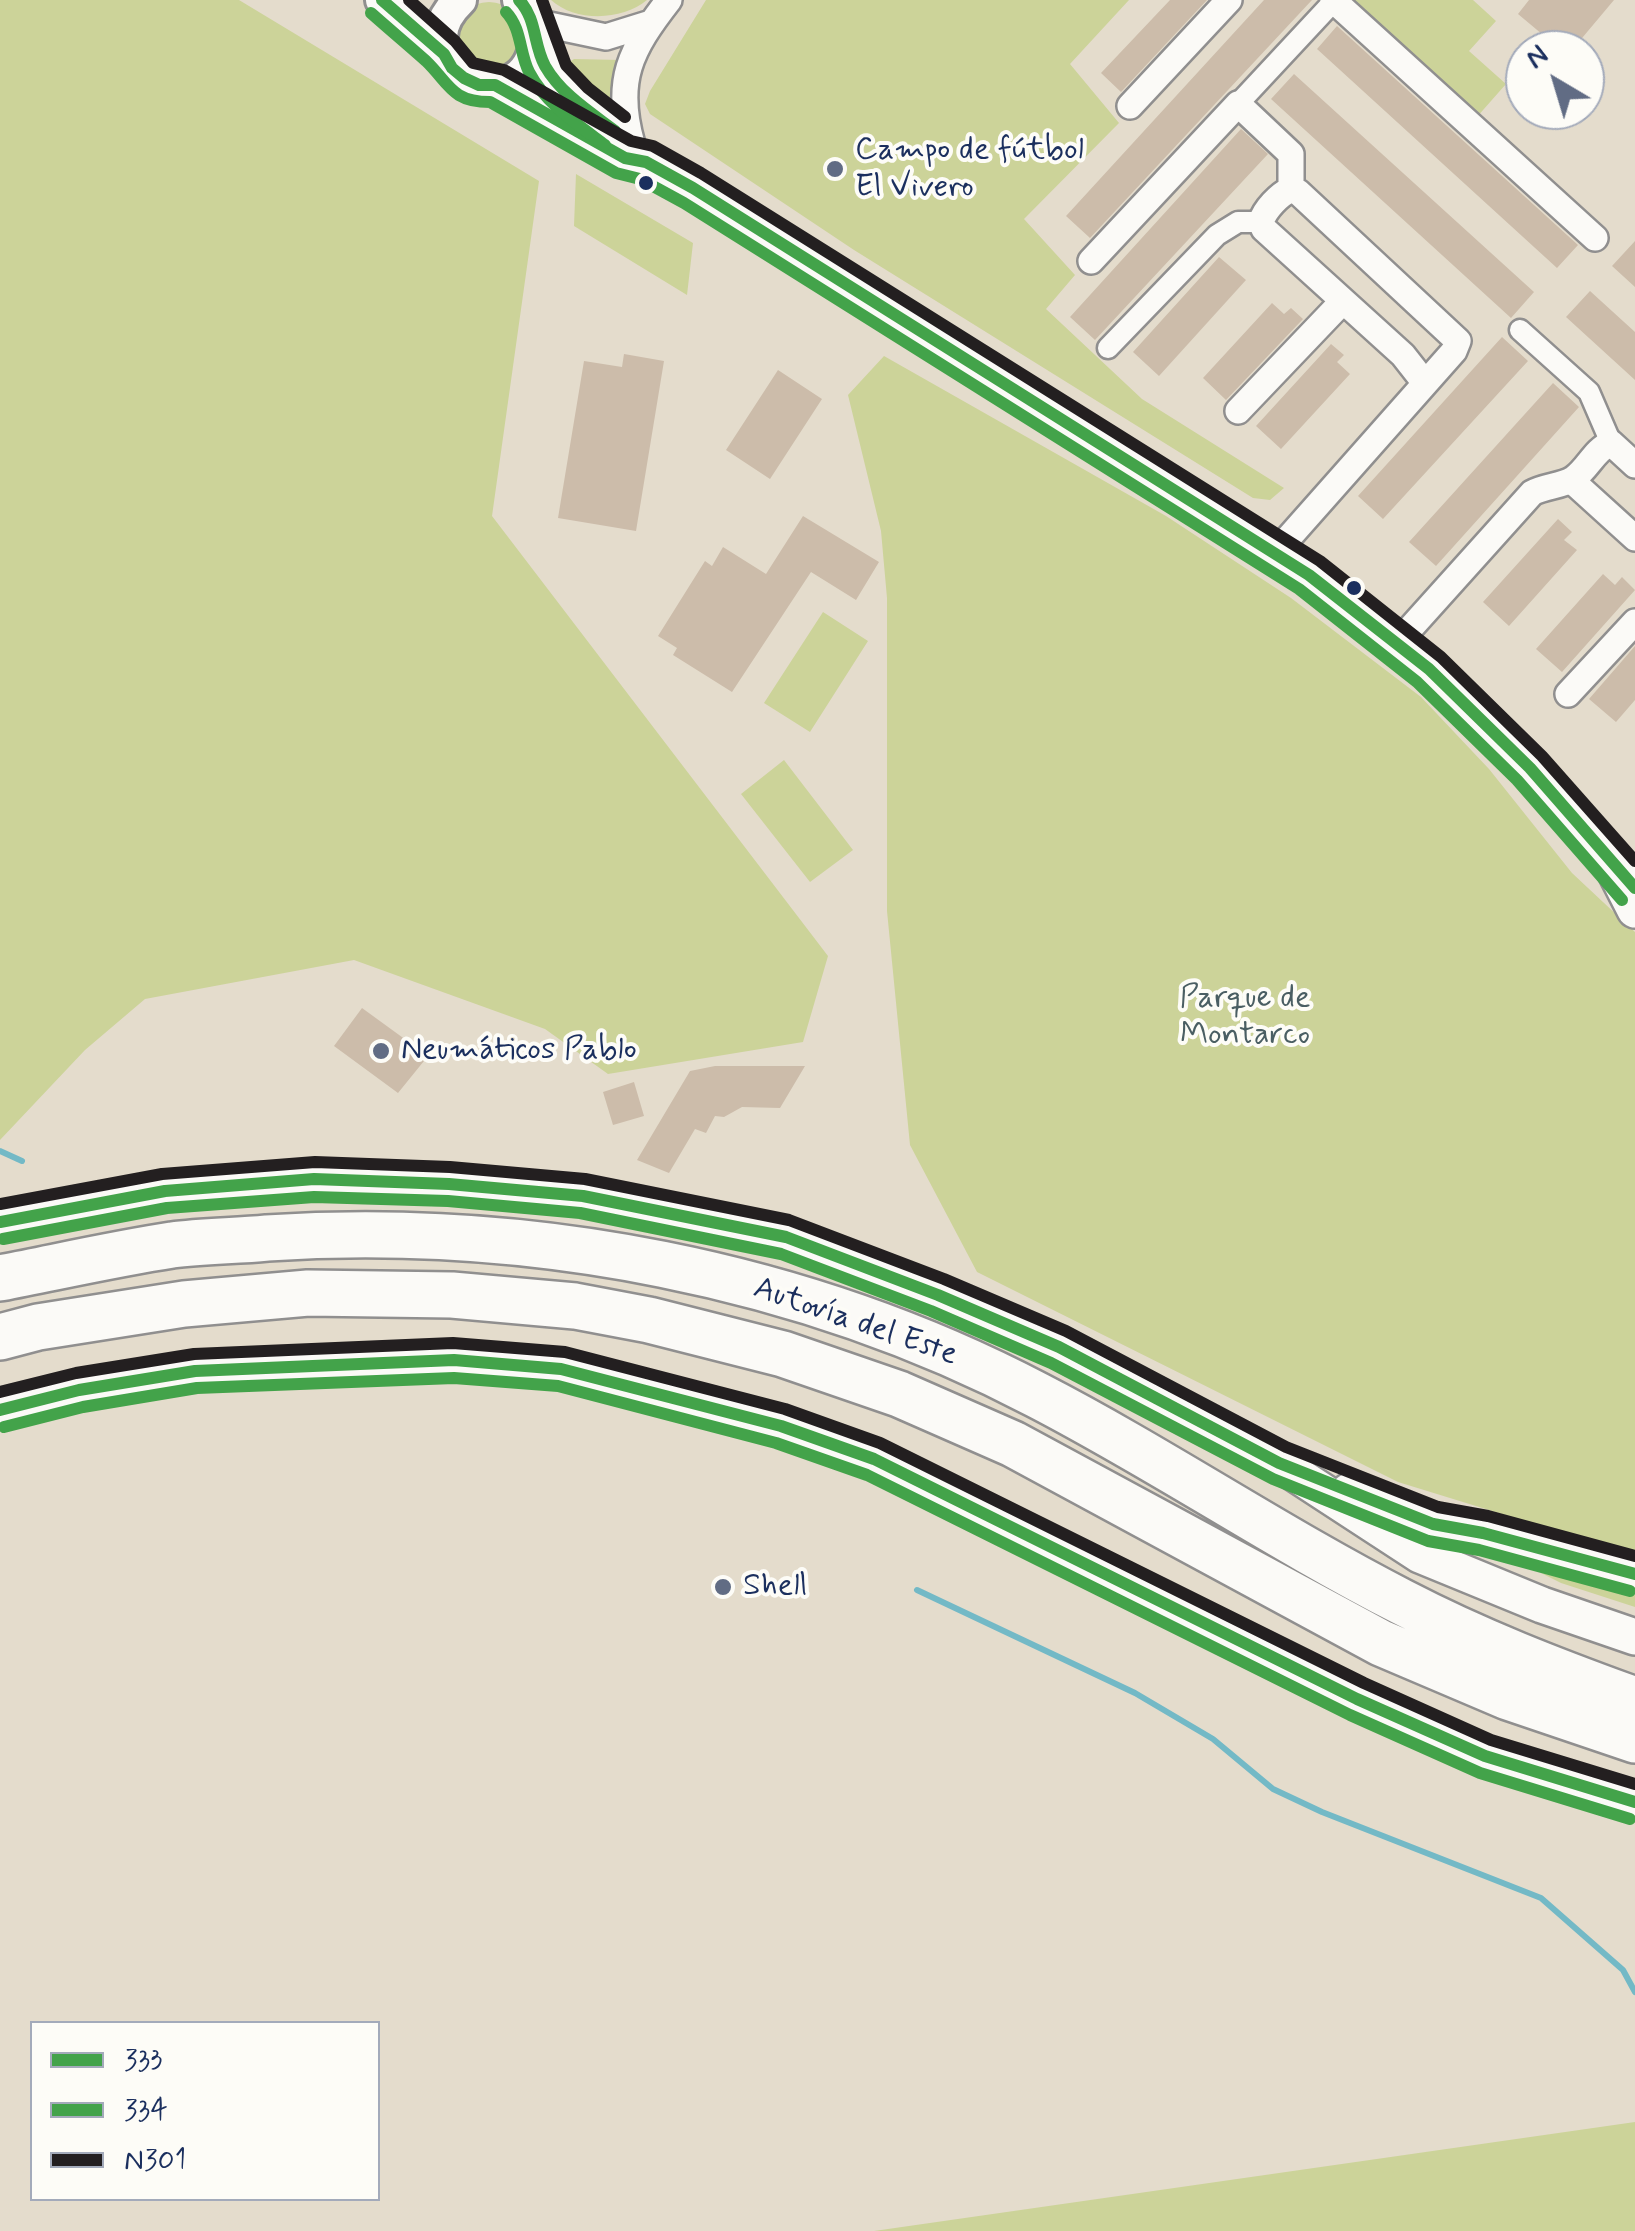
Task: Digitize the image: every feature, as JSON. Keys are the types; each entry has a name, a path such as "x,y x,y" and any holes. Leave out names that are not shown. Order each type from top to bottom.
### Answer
{"highway":[{"name":"Autovía del Este","path":"0,1278 174,1245 311,1236 450,1235 578,1248 784,1292 921,1340 1036,1394 1400,1601 1522,1660 1635,1700"},
{"name":"Autovía del Este","path":"13,1335 184,1304 308,1293 452,1295 575,1306 649,1320 764,1349 899,1394 1013,1444 1381,1643 1508,1696 1635,1740"}],"main road":[{"path":"1624,877 1635,910"},
{"path":"0,1222 165,1191 314,1179 448,1184 583,1196 786,1237 938,1294 1060,1347 1279,1463 1420,1555 1635,1638"},
{"path":"0,1410 79,1390 195,1371 454,1360 561,1370 781,1426 874,1459 1389,1713 1486,1756 1635,1802"},
{"path":"1279,1463 1433,1524 1483,1533 1635,1574"}],"street":[{"path":"382,0 444,54 452,68 479,84 510,81 523,72 532,59 530,22"},
{"path":"416,0 456,5 444,23 444,54"},
{"path":"639,153 624,114 624,78 632,54 669,0"},
{"path":"1130,106 1228,0"},
{"path":"1090,261 1333,0 1595,238"},
{"path":"530,22 606,37 651,23"},
{"path":"530,22 546,66 574,100 639,153 1276,552 1398,642 1530,768 1624,877"},
{"path":"494,85 625,158 639,153"},
{"path":"1238,104 1291,154 1292,189 1458,341 1454,352 1276,552"},
{"path":"1292,189 1263,215 1264,229 1403,356 1424,384"},
{"path":"1108,348 1217,235 1238,222 1261,222"},
{"path":"1238,411 1343,301"},
{"path":"1520,330 1589,392 1611,442 1635,465"},
{"path":"1398,642 1532,493 1543,486 1572,480 1603,445 1611,442"},
{"path":"1572,480 1635,538"},
{"path":"1568,694 1635,622"}],"green space":[{"path":"0,0 239,0 539,181 492,516 828,956 803,1042 608,1074 545,1029 354,960 145,999 85,1050 0,1140"},
{"path":"551,0 647,0 625,12 599,16 573,12"},
{"path":"706,0 1129,0 1070,64 1119,123 1024,219 1075,275 1046,309 1142,399 1284,488 1270,500 1253,498 854,250 650,114 645,104 650,91"},
{"path":"1343,0 1473,0 1496,21 1469,51 1505,83 1476,118"},
{"path":"489,2 513,12 523,36 513,60 489,70 465,60 455,36 465,12"},
{"path":"574,59 621,60 615,109 586,91 566,64"},
{"path":"576,174 693,243 687,295 574,226"},
{"name":"Parque de Montarco","path":"884,356 1166,516 1291,598 1421,697 1489,769 1572,873 1635,932 1635,1555 1398,1482 977,1272 910,1145 887,911 887,598 881,531 848,395"},
{"path":"823,612 868,641 810,732 764,703"},
{"path":"784,760 853,850 810,882 741,794"},
{"path":"1541,1573 1635,1595 1635,1607 1561,1583"},
{"path":"1635,2122 1635,2231 874,2231"}],"building":[{"path":"1170,0 1207,0 1121,92 1101,73"},
{"path":"1264,0 1312,0 1090,238 1066,216"},
{"path":"1529,0 1614,0 1589,30 1537,30 1518,14"},
{"path":"1337,26 1578,245 1557,268 1317,49"},
{"path":"1294,74 1534,292 1511,318 1271,99"},
{"path":"1241,129 1268,154 1095,340 1070,317"},
{"path":"1635,241 1635,287 1612,266"},
{"path":"1219,257 1246,280 1159,376 1133,352"},
{"path":"1590,291 1635,332 1635,380 1566,317"},
{"path":"1272,303 1284,314 1291,308 1303,319 1226,400 1203,378"},
{"path":"1502,337 1528,361 1383,519 1358,496"},
{"path":"1331,344 1344,355 1337,362 1350,374 1281,449 1256,426"},
{"path":"624,354 664,361 636,531 558,518 584,361 622,367"},
{"path":"778,370 822,399 770,479 726,450"},
{"path":"1553,383 1579,407 1436,566 1409,542"},
{"path":"803,516 879,562 856,600 811,572 732,692 673,655 677,648 658,636 705,561 712,566 723,547 766,574"},
{"path":"1558,519 1572,532 1564,540 1577,550 1509,626 1483,602"},
{"path":"1603,574 1615,585 1622,577 1635,590 1562,672 1536,649"},
{"path":"1635,646 1635,700 1616,722 1589,699"},
{"name":"Neumáticos Pablo","path":"362,1008 428,1056 398,1093 334,1046"},
{"path":"715,1066 805,1066 780,1108 742,1107 724,1117 715,1116 706,1133 695,1129 669,1173 637,1160 690,1071"},
{"path":"634,1082 644,1116 613,1125 603,1092"}],"waterway":[{"path":"0,1151 22,1161"},
{"path":"917,1590 1135,1693 1213,1739 1273,1789 1541,1898 1623,1970 1635,1992"}],"transit line":[{"name":"333","path":"382,0 444,54 464,78 479,85 495,85 625,158 646,162 693,188 1309,575 1429,669 1530,768 1635,888"},
{"name":"N301","path":"409,0 455,41 473,63 504,70 631,141 653,146 701,173 1320,561 1441,657 1542,756 1635,861"},
{"name":"333","path":"519,0 529,15 541,58 552,76 577,102 615,131"},
{"name":"N301","path":"542,0 566,65 625,117"},
{"name":"334","path":"506,12 515,26 526,64 544,94 605,145"},
{"name":"334","path":"371,13 459,95 490,102 616,173 640,179 684,203 1299,589 1417,682 1517,780 1622,900"},
{"name":"N301","path":"0,1204 162,1174 315,1162 450,1167 585,1179 789,1220 1066,1331 1286,1447 1438,1507 1488,1516 1635,1556"},
{"name":"333","path":"0,1222 165,1191 314,1179 449,1184 583,1196 786,1237 938,1295 1059,1347 1279,1463 1433,1524 1483,1533 1635,1574"},
{"name":"334","path":"3,1239 167,1208 314,1197 448,1201 580,1213 781,1254 931,1311 1051,1363 1273,1479 1428,1541 1479,1550 1630,1591"},
{"name":"N301","path":"0,1392 76,1373 194,1354 453,1343 565,1352 785,1409 880,1443 1364,1683 1491,1740 1635,1784"},
{"name":"333","path":"0,1410 79,1390 195,1371 454,1360 561,1369 781,1426 874,1459 1357,1699 1485,1756 1635,1802"},
{"name":"334","path":"4,1427 83,1407 197,1388 454,1378 558,1386 776,1443 867,1475 1350,1715 1480,1773 1630,1819"}],"place":[{"name":"Campo de fútbol El Vivero","path":"835,169"},
{"name":"Neumáticos Pablo","path":"381,1051"},
{"name":"Shell","path":"723,1587"}]}
